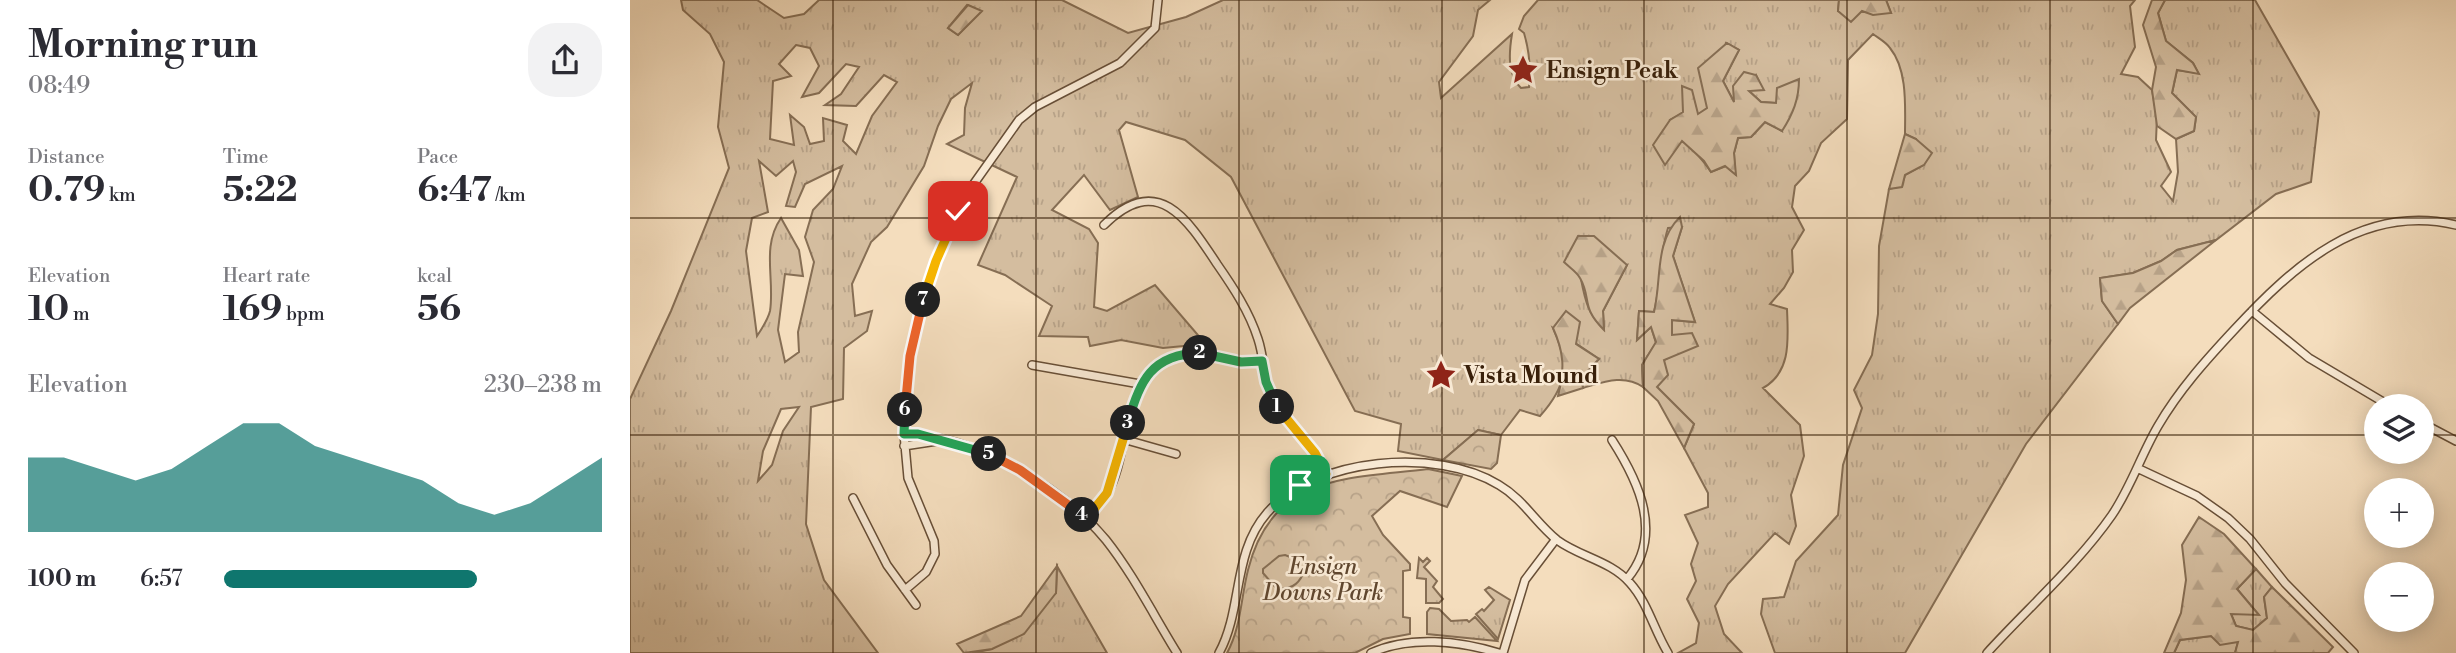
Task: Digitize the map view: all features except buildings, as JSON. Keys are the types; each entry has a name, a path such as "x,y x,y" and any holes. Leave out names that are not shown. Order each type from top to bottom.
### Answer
{"street":[{"path":"905,590 930,568 935,548 910,485 904,434 910,356 919,315 936,261 973,185 1013,127 1027,113 1112,68 1155,28 1158,0"},
{"path":"1104,225 1124,208 1143,202 1164,204 1181,214 1238,295 1258,340 1266,382 1278,410 1315,453 1326,474"},
{"path":"1987,653 2101,529 2121,500 2157,428 2182,389 2252,311 2290,274 2320,251 2350,234 2405,220 2456,225"},
{"path":"2252,311 2309,358 2370,394"},
{"path":"1086,519 1107,493 1140,384 1161,363 1181,355 1204,353 1241,362 1262,361"},
{"path":"1032,365 1140,384"},
{"path":"2434,429 2456,441"},
{"path":"904,434 977,449 1009,463 1086,519 1111,547 1177,653"},
{"path":"1123,439 1177,454"},
{"path":"904,446 938,440"},
{"path":"1612,440 1634,475 1642,501 1645,546 1639,563 1626,579"},
{"path":"1219,653 1226,636 1240,569 1258,524 1284,495 1326,474 1354,468 1417,463 1465,469 1511,493 1556,539 1626,579 1640,595 1668,653"},
{"path":"2137,468 2197,496 2228,518 2250,539 2291,590 2354,653"},
{"path":"853,498 887,565 916,604"},
{"path":"1371,653 1398,644 1432,642 1460,644 1501,653 1525,580 1556,539"}],"green space":[{"path":"681,0 757,0 784,18 804,14 819,0 1062,0 1128,33 1186,17 1223,0 1490,0 1478,10 1473,36 1439,82 1441,98 1512,34 1510,56 1513,77 1521,88 1529,87 1527,46 1524,33 1519,29 1524,16 1538,0 1839,0 1838,11 1891,13 1886,0 2135,0 2130,6 2135,47 2121,74 2138,77 2152,90 2157,117 2156,140 2171,172 2161,186 2173,201 2178,172 2176,139 2194,131 2196,117 2172,93 2177,70 2198,73 2193,63 2166,41 2158,13 2165,0 2255,0 2319,112 2311,182 2276,194 2216,240 2177,250 2161,261 2133,273 2100,278 2102,301 2118,324 2026,444 1905,653 1775,653 1761,614 1763,599 1784,597 1796,561 1838,515 1843,465 1862,408 1854,390 1872,355 1878,314 1879,246 1889,189 1902,186 1905,175 1923,165 1916,139 1905,134 1905,101 1900,67 1888,46 1873,34 1848,60 1847,119 1821,143 1809,171 1795,186 1792,207 1804,230 1792,250 1793,272 1770,304 1787,309 1787,343 1784,364 1772,381 1763,388 1800,425 1804,456 1791,495 1796,526 1789,544 1775,533 1728,584 1715,606 1724,634 1742,653 1678,653 1696,643 1699,623 1687,599 1696,581 1691,564 1698,543 1685,515 1708,507 1708,493 1684,448 1694,424 1657,387 1664,360 1686,349 1672,335 1672,320 1695,322 1673,256 1682,227 1668,228 1654,312 1639,311 1637,340 1651,327 1656,343 1642,365 1643,387 1621,380 1583,388 1581,378 1599,359 1553,328 1562,353 1563,375 1556,395 1540,416 1520,410 1501,435 1478,430 1443,460 1398,451 1401,424 1355,411 1231,177 1185,140 1126,122 1119,130 1138,197 1110,210 1084,175 1052,210 1089,229 1098,243 1094,307 1107,311 1155,285 1209,348 1194,345 1163,348 1121,340 1090,346 1088,337 1039,336 1052,306 1005,275 978,265 1017,177 947,144 964,135 965,108 972,83 951,99 924,166 887,227 871,242 852,284 855,316 872,311 867,331 844,348 843,399 811,407 806,524 824,580 878,653 630,653 630,399 671,311 729,168 718,127 724,62 710,34 683,10","holes":["967,5 981,11 958,35 948,28","1726,43 1739,50 1723,81 1735,104 1756,75 1763,90 1748,90 1761,102 1776,103 1782,131 1765,122 1751,137 1738,138 1734,153 1735,174 1726,166 1711,172 1670,120 1683,113 1698,115 1708,108","796,45 810,48 819,66 802,97 819,93 846,64 859,67 841,94 825,105 856,106 884,75 897,82 872,116 856,154 843,141 847,125 823,118 824,141 810,144 804,127 790,115 794,145 770,139 773,81 791,76 779,64","759,161 776,176 793,161 796,172 786,206 795,207 805,184 842,166 833,189 813,210 805,237 814,262 798,332 799,352 785,362 778,330 785,274 803,276 799,250 781,218 775,229 770,252 770,311 757,336 746,251 752,218 768,212","1627,265 1603,311 1604,329 1586,300 1581,279","799,407 783,431 772,465 758,481 763,451 781,409"]},
{"path":"1839,0 1886,0 1891,13 1873,15 1862,11 1851,22 1838,11"},
{"path":"2152,0 2165,0 2158,13 2166,41 2193,63 2199,74 2177,70 2172,93 2196,117 2194,131 2176,139 2157,126 2152,90 2156,67 2143,25"},
{"path":"968,5 982,11 958,35 948,28"},
{"path":"1727,43 1739,50 1723,81 1734,102 1733,86 1744,72 1756,75 1764,90 1749,91 1761,102 1776,103 1777,88 1799,79 1797,100 1789,119 1782,131 1765,122 1751,137 1738,138 1734,153 1736,175 1725,166 1711,172 1704,161 1682,141 1665,165 1653,145 1670,120 1683,112 1682,86 1692,90 1698,114 1707,108 1698,68"},
{"path":"1905,134 1916,139 1932,153 1924,165 1905,175 1902,187 1889,189"},
{"path":"1680,217 1682,227 1673,256 1695,322 1672,320 1672,335 1692,333 1698,346 1664,360 1668,375 1657,387 1694,424 1684,448 1658,401 1643,387 1642,365 1656,342 1651,327 1637,340 1639,311 1654,312 1662,249"},
{"path":"1578,236 1594,236 1627,265 1603,311 1604,330 1589,309 1580,278 1564,262"},
{"path":"2216,240 2130,308 2118,324 2102,301 2100,278 2133,273 2161,261 2177,250"},
{"path":"1566,311 1580,322 1576,344 1599,359 1581,378 1583,388 1558,396 1562,361 1553,328"},
{"path":"1478,430 1501,435 1497,463 1491,469 1443,460"},
{"name":"Ensign Downs Park","path":"1428,469 1462,476 1447,507 1400,491 1372,516 1383,535 1410,564 1410,570 1403,571 1403,617 1410,618 1410,634 1383,639 1355,653 1227,653 1238,623 1248,570 1259,538 1275,515 1294,498 1317,487 1370,475"},
{"path":"2199,517 2224,534 2256,569 2237,589 2259,615 2231,614 2236,626 2253,630 2267,618 2264,597 2272,587 2333,647 2328,653 2235,653 2238,642 2220,645 2211,636 2180,640 2174,653 2164,653 2181,613 2186,580 2182,545"},
{"path":"1285,555 1298,560 1303,574 1293,586 1277,589 1263,573 1263,569 1279,556"},
{"path":"1419,558 1423,562 1427,558 1430,561 1424,567 1437,581 1433,587 1443,599 1439,603 1426,603 1426,579 1417,578"},
{"path":"1057,566 1107,653 972,653 992,649 1056,593"},
{"path":"1057,566 1056,593 1024,634 992,649 964,653 957,644 1021,616"},
{"path":"2256,569 2272,587 2264,597 2267,618 2253,630 2236,626 2231,614 2258,614 2237,589"},
{"path":"1489,587 1510,600 1498,639 1476,614 1482,609 1484,611 1494,600 1485,590"},
{"path":"1430,608 1439,609 1451,621 1469,622 1475,617 1497,641 1427,634 1427,612"},
{"path":"2211,636 2238,642 2235,653 2174,653 2180,640"}],"place":[{"name":"Ensign Peak","path":"1523,70"},
{"name":"Vista Mound","path":"1441,375"}],"route":[{"path":"958,211 927,285 919,315 910,356 904,434 918,434 977,449 997,458 1057,495 1086,519 1107,493 1135,397 1144,378 1161,363 1174,357 1204,353 1241,362 1262,361 1266,382 1278,410 1311,447 1326,474 1300,485"}]}
